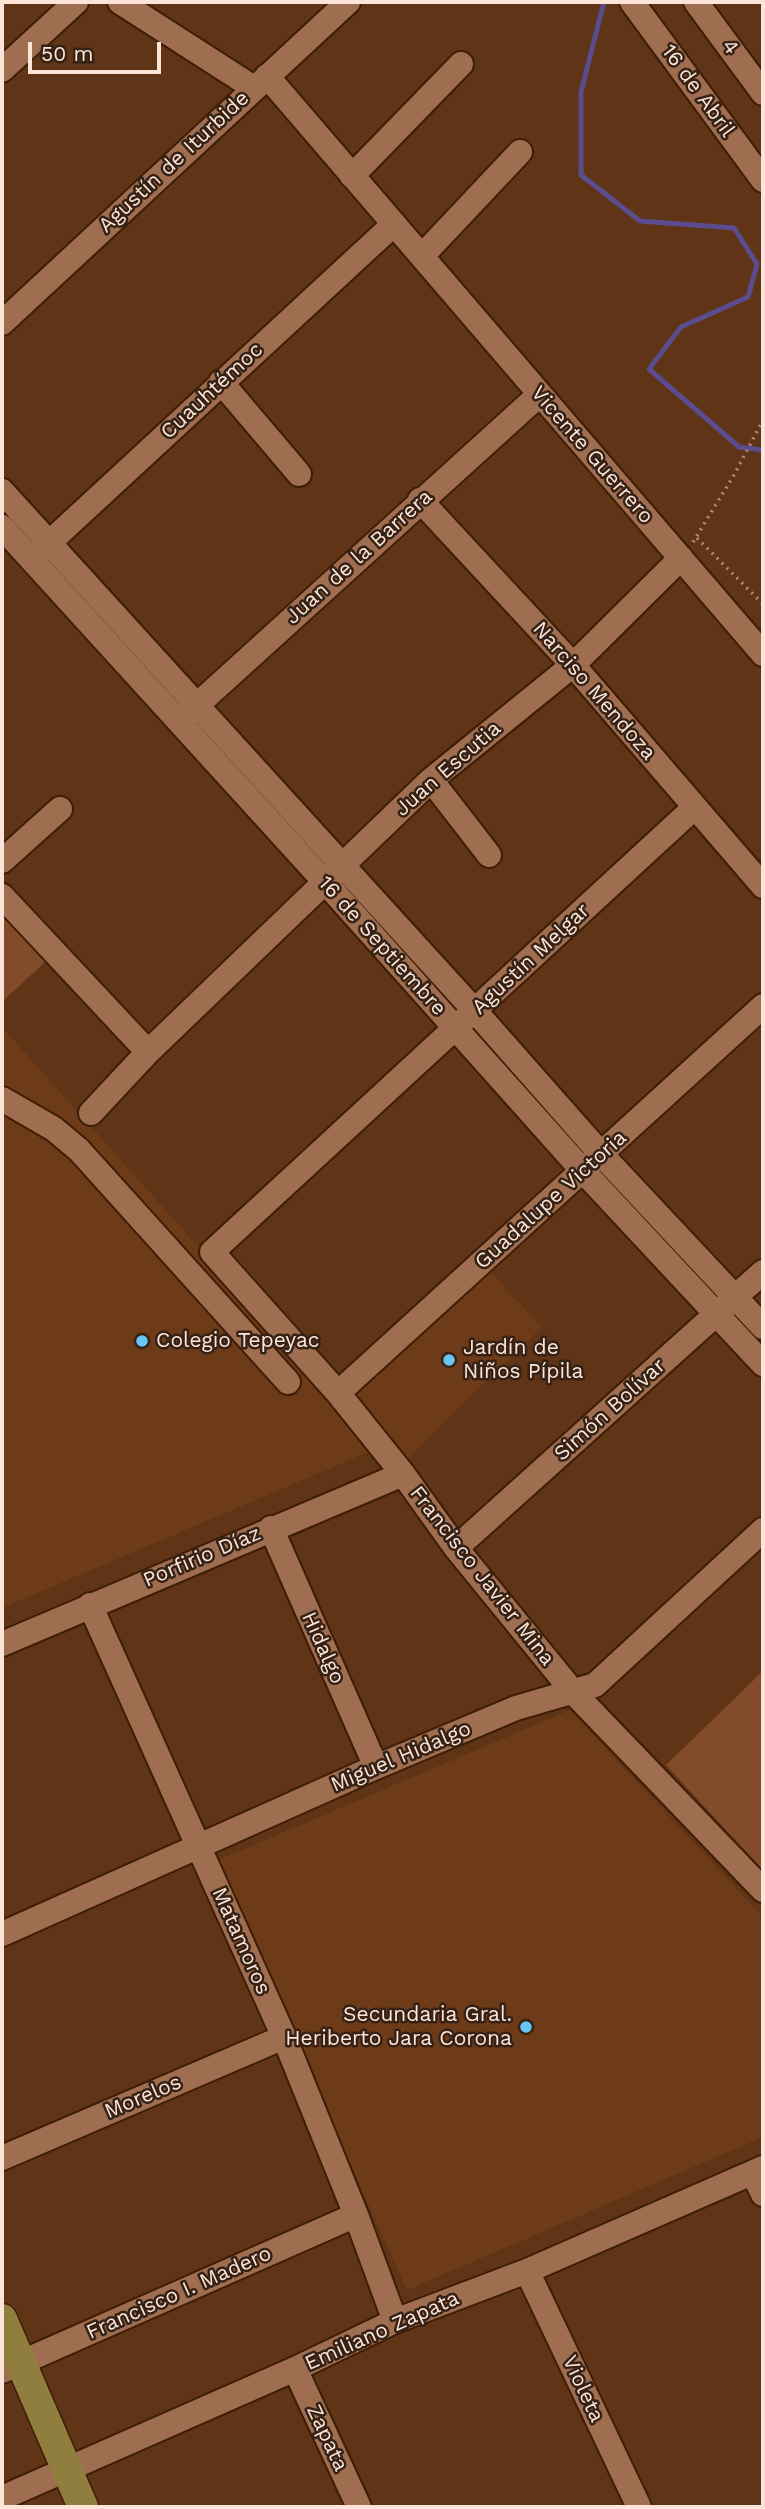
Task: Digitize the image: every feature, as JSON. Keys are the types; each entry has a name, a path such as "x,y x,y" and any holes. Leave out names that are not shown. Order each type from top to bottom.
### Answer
{"main road":[{"path":"2,2319 11,2367 67,2468 83,2507"}],"street":[{"path":"2,70 76,2"},
{"name":"Vicente Guerrero","path":"120,2 261,82 352,176 763,654"},
{"name":"Agustín de Iturbide","path":"2,323 348,2"},
{"name":"4","path":"696,2 763,93"},
{"name":"16 de Abril","path":"645,7 763,180"},
{"path":"352,176 461,64"},
{"path":"422,256 520,152"},
{"name":"Cuauhtémoc","path":"40,551 394,224"},
{"path":"221,382 299,474"},
{"name":"Juan de la Barrera","path":"188,714 420,500 540,394"},
{"name":"Narciso Mendoza","path":"420,500 573,665 763,886"},
{"name":"16 de Septiembre","path":"6,512 333,874 456,1029 583,1171 763,1364"},
{"name":"Juan Escutia","path":"91,1113 148,1052 431,780 573,665 681,558"},
{"path":"431,780 489,855"},
{"name":"Agustín Melgar","path":"212,1252 695,807"},
{"path":"2,861 60,809"},
{"name":"16 de Septiembre","path":"333,874 475,1011 601,1154 763,1327"},
{"path":"2,896 148,1052"},
{"name":"Guadalupe Victoria","path":"338,1393 763,1006"},
{"path":"2,1099 54,1129 79,1150 288,1382"},
{"name":"Francisco Javier Mina","path":"212,1252 338,1393 403,1474 456,1548 574,1693 763,1890"},
{"name":"Simón Bolívar","path":"456,1548 763,1272"},
{"name":"Porfirio Díaz","path":"2,1644 403,1474"},
{"name":"Hidalgo","path":"271,1528 376,1767"},
{"name":"Miguel Hidalgo","path":"2,1934 376,1767 516,1708 595,1685 763,1530"},
{"name":"Matamoros","path":"90,1605 284,2037 356,2215 395,2322"},
{"name":"Morelos","path":"2,2158 284,2037"},
{"name":"Emiliano Zapata","path":"2,2498 395,2322 760,2178"},
{"name":"Francisco I. Madero","path":"11,2367 356,2215"},
{"name":"Violeta","path":"527,2271 639,2507"},
{"name":"Zapata","path":"295,2369 359,2507"}],"path":[{"path":"681,558 697,538 763,420"},
{"path":"697,538 763,604"}],"shaded area":[{"path":"2,912 47,960 2,1002"},
{"name":"Colegio Tepeyac","path":"2,1027 378,1448 2,1608"},
{"name":"Jardín de Niños Pípila","path":"490,1272 542,1327 406,1459 352,1394"},
{"path":"763,1671 763,1870 666,1765"},
{"name":"Secundaria Gral. Heriberto Jara Corona","path":"570,1710 763,1917 763,2137 407,2290 214,1862"}],"waterway":[{"path":"604,2 581,92 581,175 640,221 734,228 757,264 748,297 681,327 649,369 739,447 763,450"}],"place":[{"name":"Colegio Tepeyac","path":"142,1341"},
{"name":"Jardín de Niños Pípila","path":"449,1360"},
{"name":"Secundaria Gral. Heriberto Jara Corona","path":"526,2027"}]}
